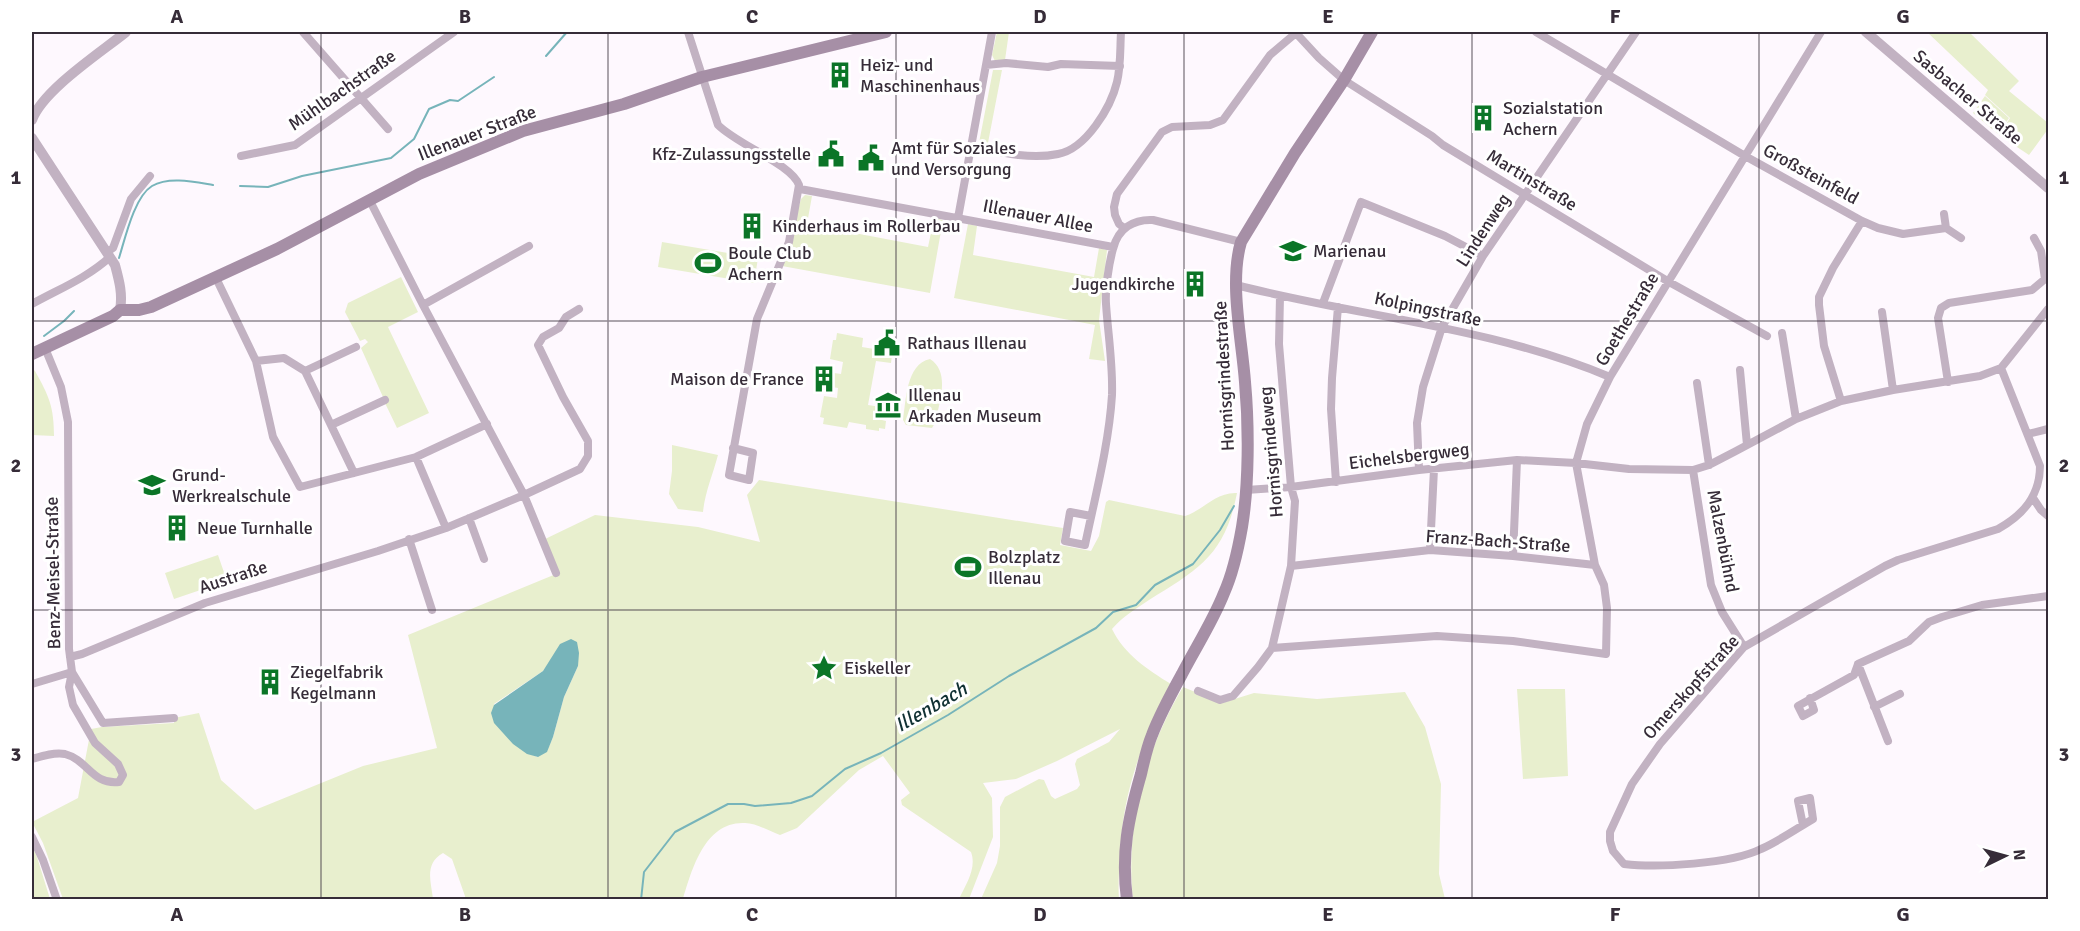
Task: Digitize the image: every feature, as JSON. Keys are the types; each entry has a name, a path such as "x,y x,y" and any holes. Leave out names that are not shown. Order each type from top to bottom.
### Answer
{"main road":[{"name":"Illenauer Straße","path":"120,309 139,310 151,307 277,249 429,169 523,131 624,104 702,76 865,34 886,32"},
{"name":"Hornisgrindestraße","path":"1127,900 1124,851 1132,804 1151,736 1224,593 1242,529 1246,490 1246,386 1236,285 1241,242 1372,32"},
{"path":"32,354 113,316 120,309"}],"street":[{"path":"32,120 36,108 126,32"},
{"path":"303,32 388,129"},
{"name":"Mühlbachstraße","path":"242,156 295,145 454,32"},
{"path":"688,32 718,125 737,141 790,171 800,189 789,242 757,319 734,448"},
{"name":"Illenauer Allee","path":"958,218 992,32"},
{"path":"971,146 1014,155 1037,156 1061,154 1086,137 1113,96 1120,66 1121,32"},
{"path":"1124,228 1114,215 1117,194 1162,132 1172,127 1210,125 1222,120 1270,55 1295,32"},
{"name":"Martinstraße","path":"1295,32 1344,80 1443,145 1669,282 1767,336"},
{"name":"Großsteinfeld","path":"1536,32 1744,156 1862,221 1878,228 1903,234 1946,228"},
{"name":"Lindenweg","path":"1419,470 1418,423 1423,387 1442,327 1483,256 1636,32"},
{"name":"Goethestraße","path":"1272,648 1437,636 1513,640 1606,654 1608,608 1604,585 1595,565 1576,463 1587,424 1610,377 1821,32"},
{"name":"Sasbacher Straße","path":"1866,32 2049,188"},
{"path":"986,65 1006,63 1048,67 1061,64 1120,66"},
{"path":"32,138 111,258 120,285 122,300 120,309"},
{"path":"32,304 84,276 111,258 131,199 150,177"},
{"name":"Illenauer Allee","path":"800,189 1113,247"},
{"path":"370,201 524,495 556,573"},
{"path":"1323,303 1361,202 1445,236 1483,256"},
{"path":"1944,214 1946,228 1961,238"},
{"path":"1091,516 1112,396 1106,301 1113,247 1124,228 1141,220 1153,220 1241,242"},
{"name":"Großsteinfeld","path":"1840,401 1824,346 1819,305 1820,297 1833,268 1862,221"},
{"path":"1948,382 1938,318 1941,308 1949,303 2032,290 2045,279 2041,251 2034,238"},
{"path":"423,305 529,246"},
{"path":"216,278 256,361 273,437 300,487 416,457 487,424"},
{"name":"Kolpingstraße","path":"1236,285 1280,296 1442,327 1536,350 1572,361 1610,377"},
{"name":"Hornisgrindeweg","path":"1198,692 1220,700 1233,696 1272,648 1291,566 1295,501 1291,487 1279,344 1280,296"},
{"path":"1336,482 1331,409 1338,307"},
{"name":"Austraße","path":"70,657 205,603 446,528 580,469 588,456 588,441 563,397 538,345 543,338 559,328 566,317 579,309"},
{"path":"2001,368 2049,309"},
{"path":"1882,312 1893,390"},
{"path":"1782,333 1796,419"},
{"path":"305,371 356,347"},
{"name":"Benz-Meisel-Straße","path":"45,348 61,387 69,422 68,561 72,672 103,723 174,718"},
{"path":"256,361 284,358 305,371 354,473"},
{"name":"Eichelsbergweg","path":"1246,490 1291,487 1517,460 1629,469 1693,470 1709,465 1796,419 1840,401 1980,376 2001,368"},
{"name":"Omerskopfstraße","path":"1803,825 1761,849 1740,857 1673,865 1624,864 1613,851 1610,841 1610,832 1614,822 1638,776 1660,744 1744,647 1885,566 1998,529 2011,522 2033,498 2040,476 2040,466 2001,368"},
{"path":"1740,370 1747,445"},
{"path":"1697,383 1709,465"},
{"path":"331,425 385,400"},
{"path":"2028,434 2049,429"},
{"path":"416,457 446,528"},
{"path":"1513,556 1517,460"},
{"path":"1430,550 1434,469"},
{"name":"Malzenbühnd","path":"1693,470 1711,585 1722,612 1744,647"},
{"path":"2033,498 2041,510 2049,516"},
{"path":"469,518 484,559"},
{"path":"409,539 432,610"},
{"name":"Franz-Bach-Straße","path":"1291,566 1430,550 1595,565"},
{"path":"1810,698 1854,675 1858,664 1909,641 1929,622 1942,616 1982,605 2049,596"},
{"path":"1858,664 1888,741"},
{"path":"32,684 72,672 69,687 72,705 95,743 118,764 123,775 119,782 97,778 79,760 63,754 42,755 32,759"},
{"path":"1874,707 1900,694"},
{"path":"32,837 57,900"}],"green space":[{"path":"997,32 1009,32 1005,60 995,61 992,55"},
{"path":"1927,32 1969,32 2019,81 2009,91 2048,123 2048,129 2029,155 1999,135 2010,118 1985,95 1988,90"},
{"path":"993,70 1002,70 987,148 979,143"},
{"path":"1985,96 2009,118 1998,134 1973,113"},
{"path":"805,195 812,196 807,224 928,247 934,218 943,220 930,293 782,266 801,199"},
{"path":"968,224 977,226 973,255 1094,277 1099,248 1107,250 1099,320 1105,361 1089,359 1095,325 954,298"},
{"name":"Boule Club Achern","path":"662,242 758,258 754,283 658,267"},
{"path":"401,277 418,312 388,327 429,413 397,428 385,403 389,401 387,396 383,397 361,348 368,342 365,339 360,341 345,312 348,303"},
{"path":"837,333 863,338 862,347 880,350 882,346 893,348 891,363 876,361 868,405 881,407 878,419 886,421 885,429 879,428 879,431 866,429 866,425 849,422 847,428 823,424 824,418 820,417 824,396 837,398 838,388 832,387 834,373 841,374 843,362 830,359 833,340 836,340"},
{"path":"930,359 940,372 942,380 941,398 935,423 932,428 906,425 903,420 912,375 922,362"},
{"path":"32,368 50,402 54,436 32,435"},
{"path":"672,445 718,455 703,512 678,509 669,494"},
{"path":"759,480 1063,528 1060,545 1091,551 1099,536 1106,502 1109,500 1185,516 1222,495 1237,493 1225,532 1207,558 1196,569 1130,613 1112,629 1130,654 1171,684 1143,747 1129,789 1122,834 1119,899 981,899 997,863 1000,846 1000,807 1005,797 1039,779 1044,780 1051,796 1055,799 1077,789 1080,785 1075,764 1077,759 1109,742 1120,729 1016,779 983,783 992,798 993,837 969,899 959,899 972,870 971,852 902,805 901,800 910,793 883,756 859,770 797,828 780,835 749,823 731,824 720,830 702,849 683,899 466,899 452,859 443,853 433,862 431,868 433,899 63,899 43,843 32,822 78,798 91,729 174,723 174,718 199,713 221,780 255,810 363,766 437,748 408,635 556,574 543,540 595,515 698,527 760,542 747,495","holes":["551,660 578,666 564,697 547,751 537,757 508,737 494,704 543,671"]},
{"path":"218,555 227,581 174,599 165,573"},
{"path":"1183,687 1222,703 1254,693 1317,699 1405,692 1425,727 1441,784 1439,874 1445,899 1133,900 1132,844 1141,789 1158,737"},
{"path":"1517,689 1565,689 1568,776 1523,779"},
{"path":"32,846 37,857 50,899 32,899"}],"water":[{"path":"571,639 577,642 578,666 564,697 553,737 547,752 538,757 527,754 513,744 494,723 491,713 494,705 543,671 560,644"}],"waterway":[{"path":"546,56 567,32"},
{"path":"240,186 268,187 302,176 391,158 414,139 429,109 450,100 458,101 494,77"},
{"path":"119,258 135,209 140,199 152,186 174,180 213,185"},
{"path":"44,336 74,311"},
{"name":"Illenbach","path":"641,900 644,872 675,832 728,804 755,806 791,803 812,796 845,769 881,753 948,715 1009,676 1096,628 1113,612 1136,605 1155,585 1193,564 1220,530 1234,506"}],"place":[{"name":"Heiz- und Maschinenhaus","path":"840,75"},
{"name":"Sozialstation Achern","path":"1483,118"},
{"name":"Kfz-Zulassungsstelle","path":"831,154"},
{"name":"Amt für Soziales und Versorgung","path":"871,158"},
{"name":"Kinderhaus im Rollerbau","path":"752,226"},
{"name":"Marienau","path":"1293,251"},
{"name":"Boule Club Achern","path":"708,263"},
{"name":"Jugendkirche","path":"1195,284"},
{"name":"Rathaus Illenau","path":"887,343"},
{"name":"Maison de France","path":"824,379"},
{"name":"Illenau Arkaden Museum","path":"888,405"},
{"name":"Grund- Werkrealschule","path":"152,485"},
{"name":"Neue Turnhalle","path":"177,528"},
{"name":"Bolzplatz Illenau","path":"968,567"},
{"name":"Eiskeller","path":"824,668"},
{"name":"Ziegelfabrik Kegelmann","path":"270,682"}]}
